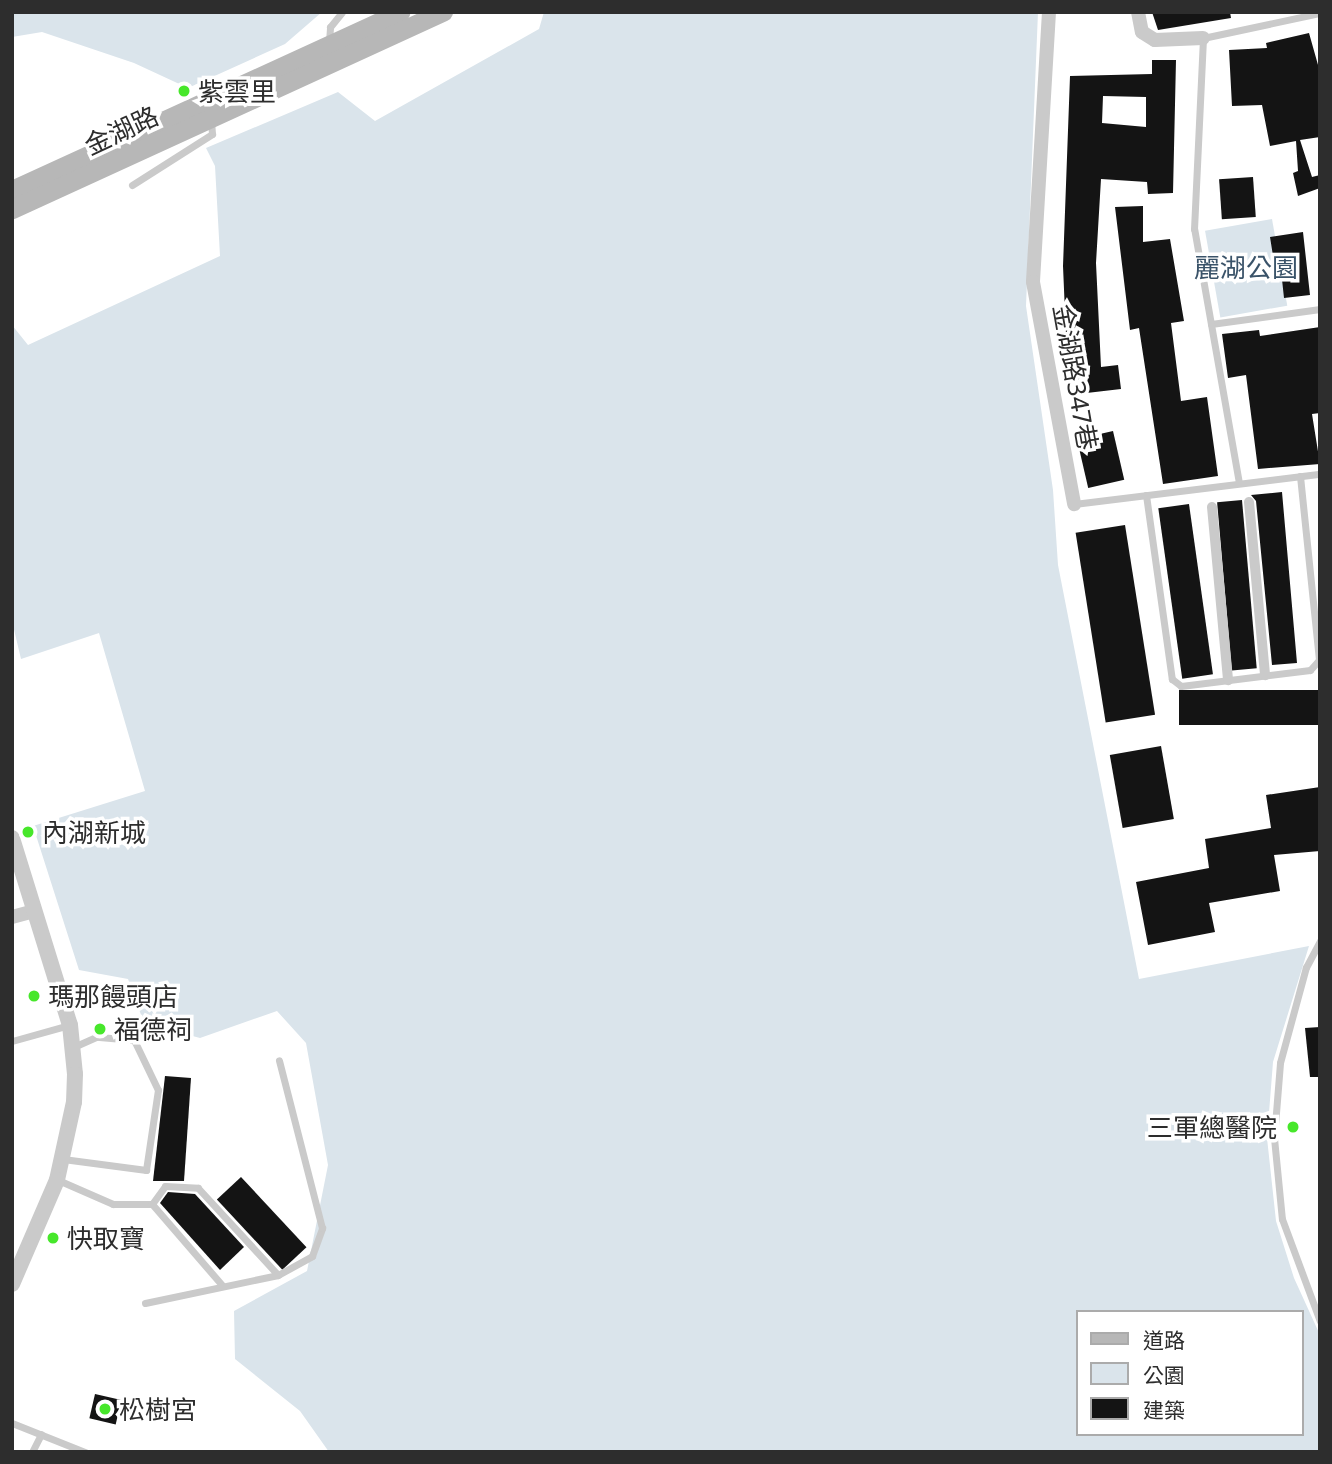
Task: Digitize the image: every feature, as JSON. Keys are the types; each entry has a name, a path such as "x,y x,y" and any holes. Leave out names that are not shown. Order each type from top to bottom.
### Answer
{"main road":[{"name":"金湖路","path":"12,209 211,117 400,12"},
{"name":"金湖路","path":"12,190 332,52 443,12"}],"street":[{"name":"金湖路347巷","path":"1049,12 1033,282 1074,504"},
{"path":"1138,12 1142,32 1155,40 1203,38"},
{"path":"1249,502 1265,675"},
{"path":"1212,507 1228,680"},
{"path":"12,838 70,1025 74,1047 74,1102 63,1159 57,1180 16,1267 12,1284"},
{"path":"12,918 34,911"}],"lane":[{"path":"332,52 330,27 342,12"},
{"path":"1239,483 1194,229 1203,38 1320,12"},
{"path":"132,185 212,134 211,117"},
{"path":"1211,324 1320,309"},
{"name":"金湖路347巷","path":"1074,504 1320,474"},
{"path":"1146,495 1172,680 1181,686 1310,670 1319,660 1300,476"},
{"path":"1320,941 1306,967 1280,1063 1274,1138 1282,1219 1320,1321"},
{"path":"12,1041 70,1025"},
{"path":"63,1159 146,1170 158,1090 134,1040 96,1037 74,1047"},
{"path":"145,1303 278,1275 312,1256 322,1228 279,1060"},
{"path":"57,1180 113,1204 152,1204 222,1285"},
{"path":"152,1204 165,1186 198,1188 278,1275"},
{"path":"12,1423 85,1452"},
{"path":"32,1452 41,1434"}],"green space":[{"path":"12,12 322,12 285,44 188,88 134,63 42,32 12,37"},
{"path":"544,12 1038,12 1026,306 1053,490 1058,565 1139,979 1309,946 1273,1062 1267,1138 1276,1221 1294,1278 1320,1335 1320,1452 329,1452 300,1411 235,1359 234,1311 307,1271 328,1165 306,1043 277,1011 200,1038 144,1023 128,979 79,970 33,826 145,791 99,633 21,659 12,621 12,325 28,345 220,256 215,166 206,148 338,92 375,121 539,29"},
{"name":"麗湖公園","path":"1272,219 1287,306 1220,317 1205,231"}],"building":[{"path":"1152,12 1230,12 1231,18 1158,30"},
{"path":"1309,33 1320,72 1320,137 1300,140 1312,177 1320,175 1320,188 1298,196 1293,173 1298,171 1296,141 1270,146 1262,105 1232,106 1229,50 1267,48 1266,43"},
{"path":"1152,60 1176,60 1173,193 1148,194 1147,182 1101,179 1096,263 1101,367 1118,365 1121,389 1078,394 1074,360 1067,360 1063,266 1070,76 1152,74","holes":["1103,96 1146,97 1146,127 1102,123"]},
{"path":"1253,177 1256,217 1222,219 1219,179"},
{"path":"1143,206 1143,242 1170,239 1184,321 1171,323 1181,401 1207,397 1218,476 1163,484 1139,328 1130,330 1115,207"},
{"path":"1303,232 1310,295 1284,298 1280,261 1274,262 1270,237"},
{"path":"1320,327 1320,413 1312,414 1320,464 1258,469 1246,375 1228,378 1222,334 1259,330 1260,336"},
{"path":"1113,431 1124,480 1088,488 1077,439"},
{"path":"1282,492 1297,663 1272,665 1256,501 1251,495"},
{"path":"1242,500 1257,668 1232,671 1217,502"},
{"path":"1189,504 1213,674 1182,679 1158,508"},
{"path":"1125,525 1155,715 1106,722 1076,533"},
{"path":"1179,690 1320,690 1320,725 1179,725"},
{"path":"1161,746 1174,819 1123,828 1110,755"},
{"path":"1320,787 1320,851 1274,855 1280,891 1209,903 1215,932 1148,945 1136,882 1209,868 1205,839 1271,828 1266,795"},
{"path":"1320,1027 1320,1077 1310,1077 1305,1028"},
{"path":"165,1076 191,1078 184,1181 153,1181"},
{"path":"241,1177 306,1247 282,1270 217,1200"},
{"path":"168,1192 195,1194 244,1247 220,1270 160,1203"},
{"name":"松樹宮","path":"95,1394 121,1400 116,1424 89,1418"}],"place":[{"name":"紫雲里","path":"184,91"},
{"name":"內湖新城","path":"28,832"},
{"name":"瑪那饅頭店","path":"34,996"},
{"name":"福德祠","path":"100,1029"},
{"name":"三軍總醫院","path":"1293,1127"},
{"name":"快取寶","path":"53,1238"},
{"name":"松樹宮","path":"105,1409"}]}
